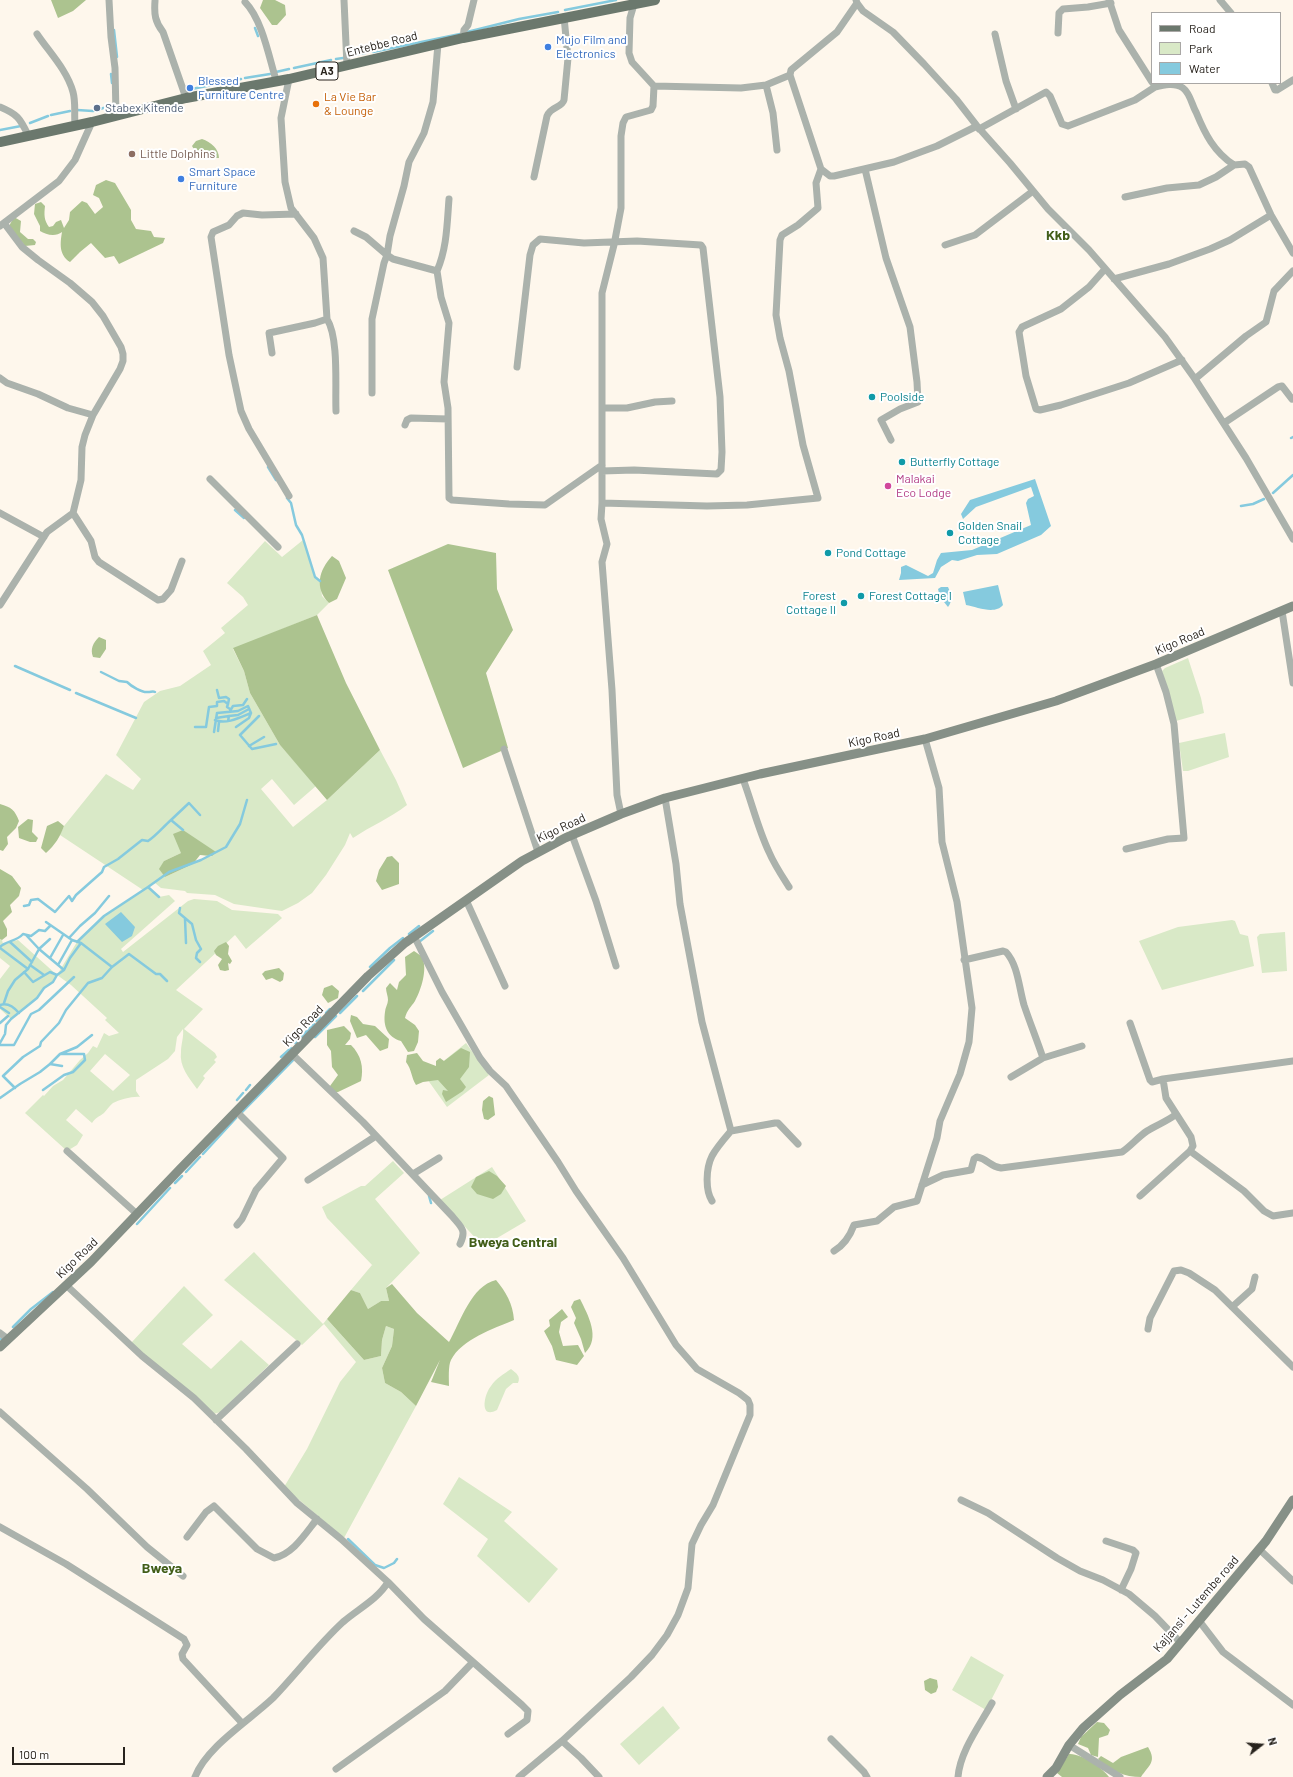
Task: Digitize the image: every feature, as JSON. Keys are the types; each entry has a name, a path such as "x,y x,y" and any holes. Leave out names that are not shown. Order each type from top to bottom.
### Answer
{"main road":[{"name":"Entebbe Road","path":"0,142 92,122 186,98 276,80 289,79 463,38 635,2 655,0"}],"street":[{"path":"109,0 110,37 115,68 116,115"},
{"path":"344,0 347,66"},
{"path":"463,38 464,30 468,25 474,0"},
{"path":"1220,0 1229,12"},
{"path":"154,1 154,15 157,24 163,32 186,98"},
{"path":"245,2 252,11 261,31 276,80"},
{"path":"621,814 617,795 612,690 602,562 607,544 601,519 602,293 621,208 620,151 623,123 628,116 645,112 653,108 654,86 632,62 629,53 630,18 635,2"},
{"path":"1234,165 1220,154 1205,134 1189,97 1182,88 1175,85 1153,84 1135,100 1101,112 1073,125 1062,124 1047,92 978,128 918,154 865,169 830,176 821,169 790,75 791,70 837,32 856,2 863,11 893,32 956,99 978,128 1048,209 1089,250 1165,337 1195,379 1246,458 1293,539"},
{"path":"1058,33 1059,13 1063,9 1088,8 1110,2 1119,30 1151,81"},
{"path":"534,177 547,116 550,110 562,104 564,100 568,58 564,17"},
{"path":"37,34 63,71 71,86 74,102 73,112 75,125"},
{"path":"995,34 1006,81 1016,109"},
{"path":"372,393 372,319 390,236 409,162 424,133 433,102 438,44"},
{"path":"654,86 726,88 766,85 790,75"},
{"path":"289,79 281,118 285,182 289,202 314,238 322,258 328,319 332,332 334,349 336,410"},
{"path":"1272,84 1275,90 1277,90 1293,80"},
{"path":"766,85 772,113 777,150"},
{"path":"0,107 16,115 23,124 28,135"},
{"path":"0,605 44,536 73,513 80,480 82,448 93,415 120,369 123,360 121,347 103,316 92,302 70,283 22,247 2,225 59,181 75,160 92,122"},
{"path":"1125,197 1167,188 1199,185 1216,177 1234,165 1245,164 1249,167 1271,215 1293,253"},
{"path":"602,503 707,506 747,505 818,498 803,445 789,371 780,338 776,316 776,302 782,234 798,225 818,208 816,183 821,169"},
{"path":"865,169 886,258 910,327 917,382 918,402 900,409 881,420 891,440"},
{"path":"945,246 975,235 1033,191"},
{"path":"448,199 447,234 442,260 437,271 440,297 449,323 444,382 448,419 449,496 452,500 545,505 602,468 717,474 722,467 720,397 703,248 699,243 637,241 584,243 546,239 537,241 533,245 530,255 516,367"},
{"path":"289,496 249,429 241,411 229,355 211,237 213,232 229,225 237,216 243,213 262,215 296,214"},
{"path":"1114,279 1169,264 1210,249 1226,242 1271,215"},
{"path":"354,231 366,237 393,259 437,271"},
{"path":"1105,269 1089,286 1061,309 1022,327 1019,332 1026,376 1036,409 1061,405 1129,383 1182,360"},
{"path":"1195,379 1246,336 1266,322 1274,291 1293,270"},
{"path":"272,354 269,333 328,319"},
{"path":"0,378 7,383 38,394 68,408 93,415"},
{"path":"1224,424 1278,387 1282,386 1292,399"},
{"path":"602,408 626,408 655,402 672,401"},
{"path":"405,425 407,420 411,418 448,419"},
{"path":"210,479 278,548"},
{"path":"0,513 44,536"},
{"path":"73,513 92,541 95,557 99,562 158,600 163,599 171,590 182,561"},
{"name":"Kigo Road","path":"0,1347 91,1262 368,976 414,936 522,861 572,835 621,814 665,798 743,779 925,739 1056,701 1156,664 1293,606"},
{"path":"1282,611 1293,683"},
{"path":"1126,849 1168,839 1184,838 1174,724 1166,692 1156,664"},
{"path":"834,1251 846,1240 854,1225 877,1221 894,1207 915,1202 918,1198 940,1121 960,1074 969,1042 972,1008 964,960 964,946 957,902 942,842 939,788 925,739"},
{"path":"504,749 538,852"},
{"path":"743,779 752,801 759,830 769,854 789,887"},
{"path":"665,798 676,864 680,904 702,1022 731,1131"},
{"path":"572,835 616,966"},
{"path":"466,900 505,986"},
{"path":"414,936 442,992 480,1058 490,1071 506,1086 558,1162 576,1191 623,1258 676,1345 697,1370 744,1396 750,1405 750,1415 722,1485 692,1544 688,1588 678,1615 667,1635 652,1655 631,1677 562,1741 519,1777"},
{"path":"964,960 1003,951 1009,955 1013,963 1024,1005 1044,1058"},
{"path":"1130,1023 1152,1082 1293,1061"},
{"path":"1011,1077 1044,1058 1082,1046"},
{"path":"292,1054 376,1136 463,1229 464,1236 460,1244"},
{"path":"1140,1196 1190,1151 1193,1146 1191,1138 1175,1115 1166,1098 1163,1080"},
{"path":"236,1111 283,1158 256,1190 242,1219 237,1225"},
{"path":"922,1185 943,1176 971,1170 974,1159 977,1157 985,1160 991,1166 1001,1168 1122,1152 1129,1148 1146,1132 1175,1115"},
{"path":"712,1201 707,1189 709,1164 716,1150 731,1131 775,1122 798,1144"},
{"path":"308,1180 376,1136"},
{"path":"67,1151 137,1214"},
{"path":"1190,1151 1244,1191 1264,1211 1273,1216 1293,1213"},
{"path":"413,1174 439,1158"},
{"path":"1148,1329 1150,1318 1175,1270 1186,1272 1215,1290 1293,1367"},
{"path":"1232,1308 1252,1289 1255,1277"},
{"path":"66,1285 142,1356 194,1398 297,1504 317,1519 388,1582 424,1619 528,1711 527,1720 508,1734"},
{"path":"0,1333 8,1339"},
{"path":"216,1420 297,1344"},
{"path":"0,1412 87,1489 147,1547 183,1576"},
{"path":"961,1500 988,1513 1057,1558 1080,1571 1103,1580 1129,1594 1155,1616 1180,1642"},
{"name":"Kajjansi - Lutembe road","path":"1069,1744 1083,1728 1120,1695 1167,1659 1180,1642 1200,1622 1266,1541 1293,1500"},
{"path":"187,1537 206,1512 214,1506 257,1549 274,1558 285,1555 295,1546 317,1519"},
{"path":"0,1527 66,1564 184,1638 187,1645 182,1654 183,1659 242,1723"},
{"path":"1106,1541 1133,1550 1136,1553 1132,1568 1121,1590"},
{"path":"1258,1549 1293,1581"},
{"path":"195,1777 204,1761 242,1723 256,1714 271,1699 342,1623 381,1592 388,1582"},
{"path":"1200,1622 1223,1652 1293,1705"},
{"path":"336,1769 445,1691 472,1663"},
{"path":"958,1777 959,1769 968,1746 992,1703"},
{"path":"831,1739 864,1772 867,1777"},
{"path":"562,1741 599,1777"},
{"path":"1047,1777 1056,1768 1069,1744 1120,1777"}],"green space":[{"path":"51,0 86,0 73,11 58,18"},
{"path":"263,0 275,0 285,5 286,15 277,25 272,25 260,8"},
{"path":"202,139 214,146 218,152 219,158 203,156 194,150 192,146 196,141"},
{"path":"106,180 115,183 131,210 131,220 136,229 151,231 154,237 165,238 163,243 119,264 114,256 105,258 91,243 70,262 62,253 62,232 57,235 51,235 40,231 40,226 34,214 35,204 41,202 45,206 44,212 46,222 49,227 61,220 64,228 69,220 70,212 82,201 87,203 95,214 103,207 99,198 93,195 96,185"},
{"path":"14,217 21,221 20,232 28,239 33,239 36,242 35,245 25,246 9,226"},
{"path":"303,540 315,577 320,581 322,596 329,603 317,615 233,649 244,671 250,693 280,745 316,786 294,805 272,779 261,789 293,827 327,800 380,750 407,805 353,838 350,833 345,845 326,875 312,893 298,903 282,911 234,904 215,895 187,893 185,891 161,888 155,883 148,887 159,897 169,895 175,901 121,949 123,952 188,901 194,899 217,901 232,910 278,914 282,918 246,949 235,935 176,990 203,1009 184,1029 215,1053 217,1057 214,1060 216,1062 203,1076 205,1078 197,1089 183,1067 181,1049 183,1029 177,1037 175,1051 168,1059 136,1080 136,1091 140,1097 126,1098 113,1103 92,1123 76,1109 66,1120 83,1135 77,1145 67,1151 25,1113 53,1086 63,1080 93,1046 97,1048 104,1033 109,1036 119,1033 105,1020 107,1018 71,985 57,975 77,942 104,916 143,890 60,835 64,826 106,774 133,790 141,779 116,755 144,702 160,691 180,686 211,665 203,651 225,633 221,628 248,605 243,597 227,583 265,541 282,557","holes":["181,853 212,856 165,877 164,861","105,1054 130,1075 113,1091 90,1071"]},
{"path":"448,544 496,553 497,589 513,630 486,673 508,748 463,768 388,570"},
{"path":"332,556 339,561 346,578 337,599 329,603 321,591 320,579 324,567"},
{"path":"317,615 346,683 380,750 327,800 280,745 250,693 244,671 233,648"},
{"path":"99,637 106,640 106,649 100,658 93,657 92,651 94,644"},
{"path":"1188,658 1201,698 1204,713 1176,721 1162,671 1165,668"},
{"path":"1225,733 1229,757 1188,771 1183,771 1179,743"},
{"path":"0,804 7,806 12,810 16,814 19,821 16,828 7,837 8,844 3,851 0,850"},
{"path":"28,819 33,820 32,832 38,838 36,842 30,842 19,838 18,827"},
{"path":"58,821 64,826 61,834 46,853 41,848 47,826"},
{"path":"183,830 216,852 212,856 200,855 193,864 165,877 159,869 164,861 181,853 173,834"},
{"path":"392,856 399,863 399,884 382,890 376,881 379,870 387,857"},
{"path":"0,869 12,876 21,888 19,896 10,905 12,912 3,921 7,929 7,936 2,940 0,939"},
{"path":"1232,920 1235,921 1240,934 1248,936 1254,966 1162,990 1139,941 1178,927"},
{"path":"1285,932 1287,971 1262,973 1257,937 1260,934"},
{"path":"0,939 2,940 3,944 18,940 57,975 53,982 44,988 37,998 11,1019 0,1009 0,979 10,966 0,958"},
{"path":"226,942 229,946 228,954 232,961 230,964 228,963 229,970 225,971 220,970 218,965 222,959 216,955 214,951 218,946"},
{"path":"414,951 422,957 424,962 424,973 415,1001 405,1018 415,1025 419,1031 418,1042 414,1051 408,1052 401,1041 389,1034 385,1026 385,1010 388,1003 386,988 390,983 397,990 399,982 406,975 405,957"},
{"path":"279,968 284,973 283,980 280,982 272,978 266,980 262,974 265,971"},
{"path":"332,985 339,991 338,998 328,1003 322,995 324,988"},
{"path":"351,1015 357,1017 363,1024 375,1026 389,1039 388,1048 380,1051 366,1035 357,1038 350,1021"},
{"path":"344,1026 351,1033 350,1039 345,1045 351,1045 361,1062 361,1081 338,1092 330,1093 330,1086 338,1075 332,1067 331,1051 327,1045 327,1030"},
{"path":"466,1043 489,1075 447,1107 425,1076"},
{"path":"461,1048 470,1052 469,1067 460,1079 466,1087 463,1091 446,1102 442,1094 443,1090 448,1091 438,1080 423,1082 416,1085 406,1062 407,1055 417,1053 423,1061 436,1066 436,1061 440,1058 444,1061"},
{"path":"489,1096 493,1098 495,1115 488,1120 484,1119 482,1110 483,1101"},
{"path":"393,1161 404,1173 375,1199 420,1253 386,1288 389,1301 381,1301 368,1309 360,1293 351,1290 372,1265 374,1267 327,1218 322,1207 361,1186 365,1186"},
{"path":"492,1167 526,1221 487,1244 482,1245 440,1200"},
{"path":"489,1171 497,1176 506,1186 501,1194 493,1199 477,1194 471,1187 476,1177"},
{"path":"254,1252 323,1324 327,1319 364,1360 381,1356 382,1340 386,1326 394,1329 392,1346 382,1368 385,1383 401,1392 416,1406 344,1538 284,1487 307,1449 340,1382 356,1362 324,1324 302,1345 224,1280"},
{"path":"496,1280 508,1298 514,1320 470,1340 456,1353 450,1363 449,1386 431,1382 440,1360 416,1406 401,1392 385,1383 382,1368 392,1346 394,1329 386,1326 382,1340 381,1356 364,1360 327,1319 351,1290 360,1293 368,1309 381,1301 389,1301 386,1288 392,1284 417,1313 449,1342 473,1297 480,1289"},
{"path":"184,1286 213,1315 182,1344 211,1369 241,1340 269,1365 220,1412 214,1414 131,1343"},
{"path":"580,1299 592,1326 593,1334 590,1347 585,1353 574,1323 576,1318 571,1307 574,1301"},
{"path":"562,1309 568,1317 561,1322 559,1332 563,1346 578,1345 584,1356 577,1365 556,1360 552,1346 544,1331 550,1326 549,1320"},
{"path":"511,1369 518,1377 518,1383 513,1383 506,1389 497,1410 487,1412 485,1409 486,1395 493,1383"},
{"path":"459,1477 512,1512 504,1521 558,1569 529,1603 477,1556 488,1539 443,1504"},
{"path":"971,1656 1004,1675 986,1710 952,1690"},
{"path":"930,1678 937,1680 938,1687 936,1692 931,1694 925,1690 924,1681"},
{"path":"663,1706 680,1728 639,1765 620,1744"},
{"path":"1097,1722 1104,1723 1110,1730 1108,1735 1099,1738 1098,1757 1091,1755 1088,1748 1078,1744 1081,1737"},
{"path":"1148,1747 1151,1752 1152,1760 1141,1777 1129,1776 1118,1772 1108,1767 1098,1759 1101,1756 1113,1763 1121,1757"},
{"path":"1069,1754 1074,1754 1085,1758 1102,1769 1109,1777 1062,1777 1057,1773"}],"water":[{"path":"1035,479 1051,526 1041,535 997,554 977,555 958,561 952,560 941,567 935,578 899,580 901,567 906,565 928,576 933,573 941,553 972,550 1031,525 1026,503 1028,499 1034,496 1031,487 976,507 963,519 961,514 970,500"},
{"path":"998,585 1003,605 1000,608 995,610 986,610 966,605 963,592"},
{"path":"941,587 948,587 951,595 950,605 948,607 940,597 938,589"},
{"path":"121,912 135,927 132,936 122,942 105,924"}],"waterway":[{"path":"565,10 616,0"},
{"path":"467,32 519,19 558,12"},
{"path":"255,28 258,36"},
{"path":"114,30 117,57"},
{"path":"373,52 460,34"},
{"path":"348,56 365,53"},
{"path":"336,59 343,58"},
{"path":"294,68 331,60"},
{"path":"276,72 289,69"},
{"path":"111,74 112,83"},
{"path":"245,78 270,74"},
{"path":"187,90 241,79"},
{"path":"77,110 93,111 107,107"},
{"path":"51,115 70,111"},
{"path":"30,123 48,116"},
{"path":"0,130 21,126"},
{"path":"268,467 276,480"},
{"path":"1273,493 1293,475"},
{"path":"287,498 291,503 296,525 302,535 315,577 320,581"},
{"path":"1241,506 1253,504 1264,499"},
{"path":"235,510 244,518"},
{"path":"15,666 70,690"},
{"path":"101,672 119,681 127,682 140,690 155,692"},
{"path":"217,690 219,698 226,697 229,699 228,704"},
{"path":"76,693 136,718"},
{"path":"230,711 233,706 243,705 247,699"},
{"path":"195,727 206,727 209,707 217,706 217,702 224,701 228,704 227,707 230,709"},
{"path":"214,732 217,713 238,711 248,706 251,713 224,722 219,721 215,720"},
{"path":"228,721 229,716 238,715 249,709"},
{"path":"236,727 249,718 251,713"},
{"path":"216,718 229,716"},
{"path":"259,716 240,735 252,749 276,744"},
{"path":"218,731 219,722"},
{"path":"249,746 264,737"},
{"path":"148,887 169,872 201,860 226,847 240,824 247,800"},
{"path":"171,820 189,803 200,815"},
{"path":"24,906 29,905 31,900 38,899 55,912 69,896 72,901 76,895 102,872 104,867 118,859 142,840 148,841 171,820 183,830"},
{"path":"77,942 104,916 148,887 159,897"},
{"path":"69,938 95,913 109,896"},
{"path":"180,908 179,913 192,924 196,940 201,949 197,953 196,958 200,962"},
{"path":"185,919 186,943"},
{"path":"46,922 72,940 81,943 112,967"},
{"path":"0,947 23,934 31,936 39,930 45,931 50,926"},
{"path":"409,934 419,926"},
{"path":"419,942 433,931"},
{"path":"0,1043 5,1034 6,1025 11,1019 37,998 44,988 53,982 57,975 64,970 39,949 26,935"},
{"path":"50,958 63,935"},
{"path":"370,967 403,938"},
{"path":"4,1003 8,991 15,980 28,969 39,949 50,939"},
{"path":"58,965 72,940"},
{"path":"10,942 32,962"},
{"path":"64,970 70,958 81,943"},
{"path":"0,948 28,969"},
{"path":"15,1088 3,1076 23,1057 40,1046 41,1042 59,1023 66,1010 88,983 102,978 112,967 129,954 156,974 160,974 167,981"},
{"path":"363,991 394,960"},
{"path":"30,965 44,975"},
{"path":"24,972 33,982 50,972 57,975"},
{"path":"0,1045 14,1045 31,1014 39,1010 74,977"},
{"path":"340,1013 357,996"},
{"path":"0,1005 6,1004 11,1006 19,1013"},
{"path":"0,1007 9,1013"},
{"path":"326,1013 330,1009"},
{"path":"0,1023 8,1016"},
{"path":"315,1037 336,1016"},
{"path":"316,1021 320,1017"},
{"path":"295,1043 314,1024"},
{"path":"50,1064 60,1054 77,1047 92,1035"},
{"path":"281,1057 291,1048"},
{"path":"43,1090 64,1075 73,1072 85,1060 84,1054 60,1054"},
{"path":"242,1112 294,1059"},
{"path":"0,1098 50,1064 62,1066"},
{"path":"246,1090 250,1085"},
{"path":"237,1100 243,1093"},
{"path":"203,1154 236,1118"},
{"path":"186,1172 200,1157"},
{"path":"175,1183 182,1176"},
{"path":"137,1224 170,1188"},
{"path":"429,1196 431,1203"},
{"path":"13,1327 31,1309 53,1292"},
{"path":"348,1539 375,1565 384,1568 394,1563 397,1559"}],"place":[{"name":"Mujo Film and Electronics","path":"548,47"},
{"name":"Blessed Furniture Centre","path":"190,88"},
{"name":"La Vie Bar & Lounge","path":"316,104"},
{"name":"Stabex Kitende","path":"97,108"},
{"name":"Little Dolphins","path":"132,154"},
{"name":"Smart Space Furniture","path":"181,179"},
{"name":"Poolside","path":"872,397"},
{"name":"Butterfly Cottage","path":"902,462"},
{"name":"Malakai Eco Lodge","path":"888,486"},
{"name":"Golden Snail Cottage","path":"950,533"},
{"name":"Pond Cottage","path":"828,553"},
{"name":"Forest Cottage I","path":"861,596"},
{"name":"Forest Cottage II","path":"844,603"}],"district":[{"name":"Kkb","path":"1058,235"},
{"name":"Bweya Central","path":"513,1242"},
{"name":"Bweya","path":"162,1568"}]}
